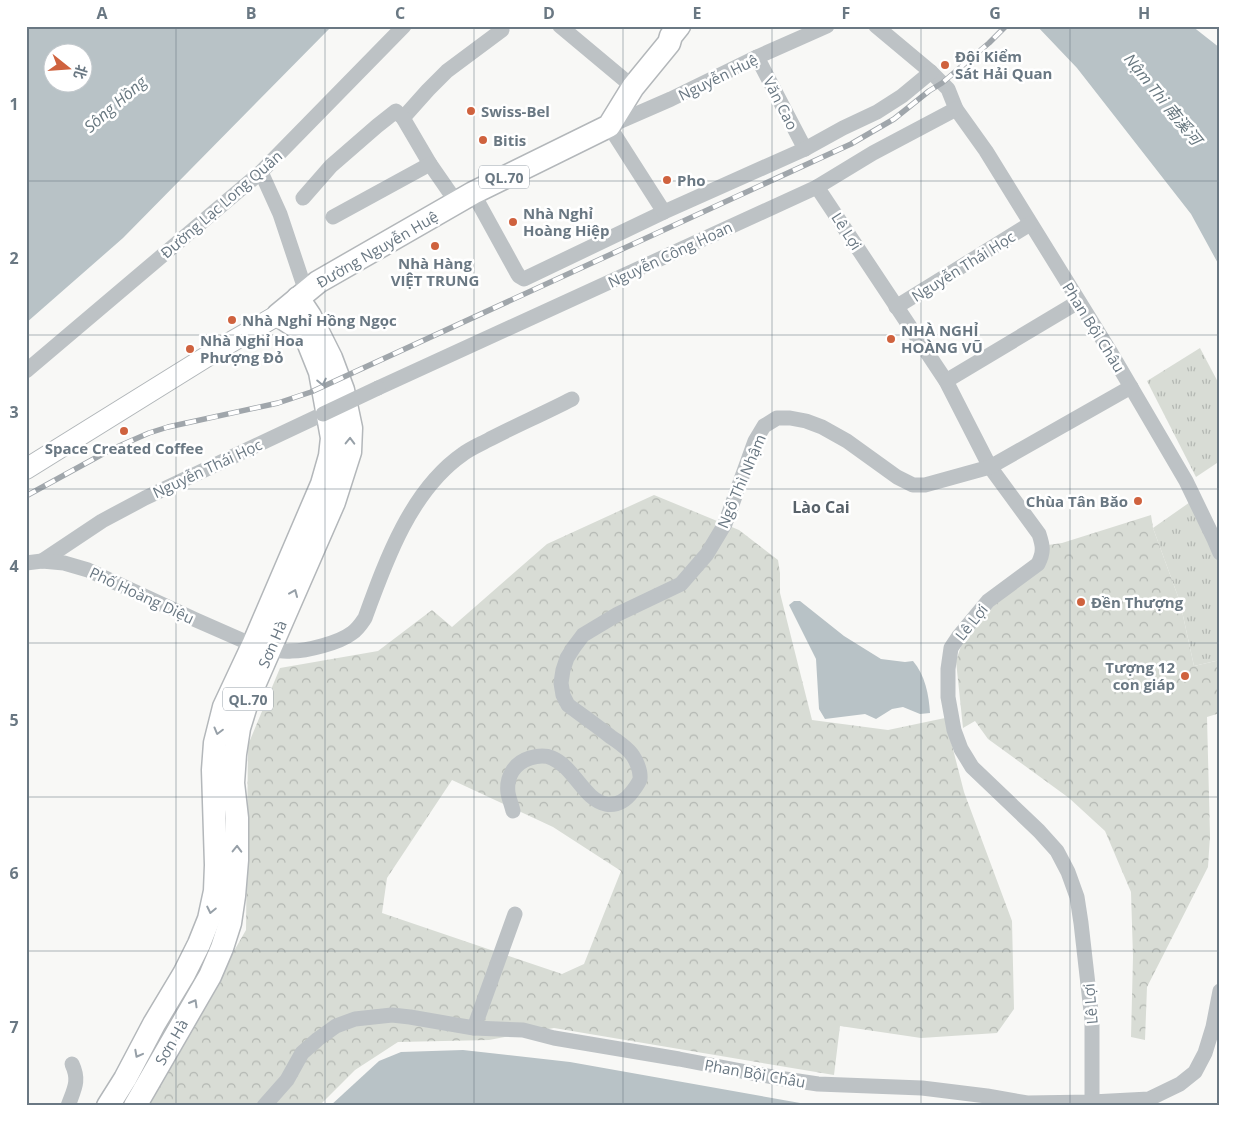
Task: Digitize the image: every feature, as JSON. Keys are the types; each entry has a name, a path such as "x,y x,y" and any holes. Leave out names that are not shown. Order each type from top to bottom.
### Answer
{"highway":[{"path":"608,126 633,88 679,26"},
{"name":"Đường Nguyễn Huệ","path":"278,315 318,282 465,198 608,126"},
{"name":"Sơn Hà","path":"108,1106 200,944 209,919 215,891 213,770 215,743 224,708 292,598 334,502 350,452 351,428 343,390 302,295"},
{"name":"Sơn Hà","path":"135,1106 210,976 230,923 237,860 237,818 233,783 239,728 262,647 322,484 330,456 332,438 320,372 304,332 278,315"}],"main road":[{"name":"Đường Nguyễn Huệ","path":"26,469 219,349 278,315"}],"street":[{"name":"Đường Lạc Long Quân","path":"26,371 261,172 404,26"},
{"path":"560,26 633,88"},
{"name":"Nguyễn Huệ","path":"608,126 671,99 827,26"},
{"name":"Phan Bội Châu","path":"876,26 931,72 948,89 956,109 986,151 1131,387 1186,481 1220,553"},
{"path":"403,118 447,71 502,30"},
{"name":"Văn Cao","path":"758,57 805,149"},
{"path":"303,198 331,166 396,111 403,118 430,164 465,198 519,276 524,279 664,212 805,149 902,96 931,72"},
{"name":"Nguyễn Công Hoan","path":"378,388 817,187 873,153 956,109"},
{"path":"608,126 664,212"},
{"path":"332,217 430,164"},
{"path":"261,172 280,214 302,295"},
{"name":"Lê Lợi","path":"817,187 946,381 990,467 1039,534 1042,544 1042,555 1038,564 988,601 951,648 948,668 948,698 954,730 972,767 1039,831 1057,851 1068,872 1077,897 1092,1020 1092,1102"},
{"name":"Nguyễn Thái Học","path":"896,307 1030,224"},
{"path":"946,381 1078,302"},
{"name":"Ngô Thì Nhậm","path":"513,811 508,793 511,772 516,765 533,757 551,757 561,763 594,799 602,803 610,805 620,803 628,798 635,788 640,779 639,770 629,751 568,705 563,695 561,683 567,658 583,635 618,614 681,584 707,554 724,524 755,441 764,426 777,418 806,421 822,427 847,441 897,477 913,485 926,485 990,467 1131,387"},
{"name":"Nguyễn Thái Học","path":"42,561 102,521 144,498 378,388"},
{"path":"262,647 291,651 320,646 352,634 365,618 390,555 409,514 443,470 464,453 572,399"},
{"name":"Phố Hoàng Diệu","path":"26,563 42,561 88,570 196,620 262,647"},
{"path":"474,1028 515,914"},
{"name":"Phan Bội Châu","path":"264,1106 286,1080 302,1053 336,1026 355,1019 392,1015 410,1016 474,1028 523,1030 554,1038 818,1084 922,1088 1027,1103 1149,1099 1180,1084 1195,1072 1205,1053 1220,991"},
{"path":"68,1106 76,1082 76,1072 72,1064"}],"green space":[{"path":"1200,348 1220,386 1220,461 1196,477 1147,381"},
{"path":"654,495 739,530 778,560 780,593 812,720 888,730 945,718 964,792 1012,921 1014,1009 997,1033 921,1038 840,1026 834,1075 554,1028 489,1040 398,1042 355,1070 319,1106 145,1106 246,930 248,745 280,668 378,651 432,610 452,627 547,544","holes":["452,780 553,827 621,871 584,964 562,974 382,913 387,878"]},
{"path":"1193,500 1220,546 1220,660 1194,666 1180,602 1153,528"},
{"path":"1151,515 1153,528 1180,602 1194,666 1220,660 1220,713 1207,717 1210,836 1208,867 1147,987 1145,1040 1131,1037 1133,957 1131,892 1105,831 1069,798 988,739 975,721 963,728 956,661 962,643 991,605 1048,545 1062,543"}],"water":[{"name":"Sông Hồng","path":"26,26 332,26 123,238 26,323"},
{"name":"Nậm Thi 南溪河","path":"1037,26 1192,26 1220,48 1220,267 1191,214 1077,68"},
{"path":"794,601 800,601 844,636 881,659 913,661 921,672 926,686 930,713 920,714 903,707 892,709 876,719 865,714 825,719 819,709 816,659 789,605"},
{"path":"463,1050 570,1062 817,1106 330,1106 379,1061 401,1052"}],"railway":[{"path":"26,496 110,450 149,433 168,427 278,403 311,392 851,144 894,119 942,83 1006,26"}],"place":[{"name":"Đội Kiểm Sát Hải Quan","path":"945,65"},
{"name":"Swiss-Bel","path":"471,111"},
{"name":"Bitis","path":"483,140"},
{"name":"Pho","path":"667,180"},
{"name":"Nhà Nghỉ Hoàng Hiệp","path":"513,222"},
{"name":"Nhà Hàng VIỆT TRUNG","path":"435,246"},
{"name":"Nhà Nghỉ Hồng Ngọc","path":"232,320"},
{"name":"NHÀ NGHỈ HOÀNG VŨ","path":"891,339"},
{"name":"Nhà Nghỉ Hoa Phượng Đỏ","path":"190,349"},
{"name":"Space Created Coffee","path":"124,431"},
{"name":"Chùa Tân Băo","path":"1138,501"},
{"name":"Đền Thượng","path":"1081,602"},
{"name":"Tượng 12 con giáp","path":"1185,676"}],"district":[{"name":"Lào Cai","path":"821,507"}]}
